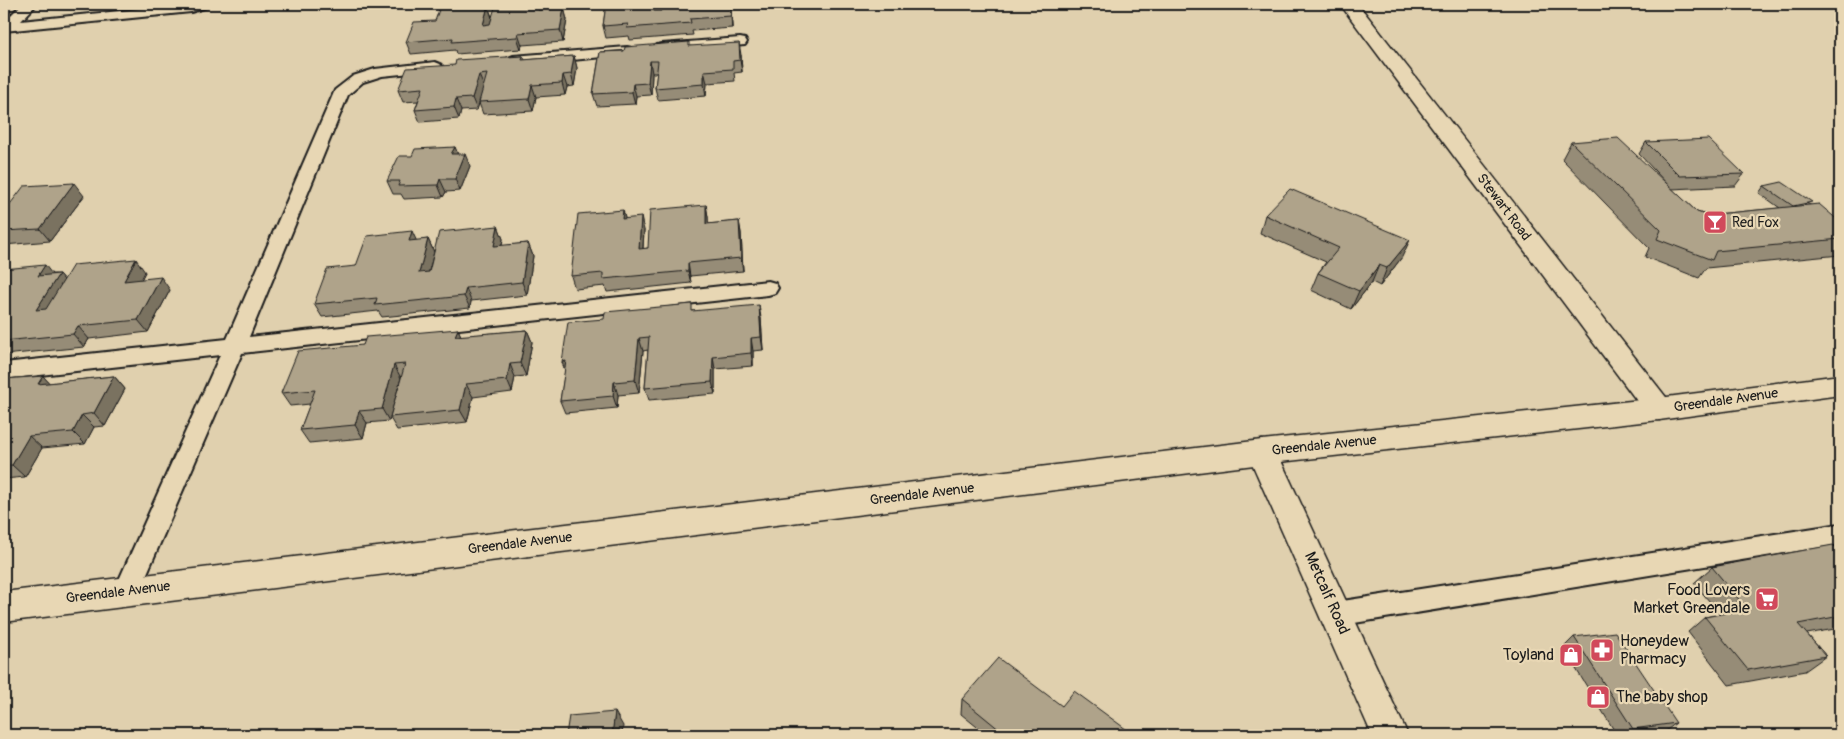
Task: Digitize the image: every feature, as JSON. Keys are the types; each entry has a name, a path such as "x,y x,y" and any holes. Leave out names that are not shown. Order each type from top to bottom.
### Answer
{"street":[{"name":"Stewart Road","path":"1349,4 1658,409"},
{"name":"Greendale Avenue","path":"4,607 1262,452 1658,409 1840,385"},
{"name":"Metcalf Road","path":"1262,452 1390,735"}],"lane":[{"path":"5,27 30,4"},
{"path":"5,27 191,8 202,4"},
{"path":"496,62 740,42"},
{"path":"127,591 234,346 341,93 358,79 380,72 448,66"},
{"path":"4,372 768,288"},
{"path":"1336,614 1840,534"}],"building":[{"path":"441,4 475,4 474,7 488,6 483,25 490,24 496,4 539,4 538,10 564,8 560,30 518,33 517,37 452,42 453,38 406,42 414,22 435,21"},
{"path":"606,4 654,4 654,11 661,11 661,4 730,4 731,16 690,19 691,23 627,28 628,24 603,26"},
{"path":"689,42 689,46 739,43 740,60 733,61 733,69 704,71 704,84 655,88 658,61 650,61 648,83 633,84 632,92 593,94 600,52 624,51 625,47"},
{"path":"523,56 522,60 574,56 571,74 563,75 562,83 532,85 529,99 479,102 487,74 479,75 472,98 456,99 454,107 415,110 423,88 398,90 407,68 455,65 456,60"},
{"path":"1618,138 1697,212 1706,215 1819,204 1840,222 1840,239 1716,251 1712,260 1657,239 1661,230 1571,142"},
{"path":"1708,139 1744,174 1680,176 1646,142"},
{"path":"455,147 451,154 465,154 455,179 440,179 438,185 398,186 400,181 387,181 399,156 412,156 415,149"},
{"path":"1782,182 1812,202 1793,206 1764,186"},
{"path":"74,183 40,229 4,231 4,212 24,186"},
{"path":"1290,189 1410,240 1387,268 1379,265 1359,291 1318,273 1339,248 1265,215"},
{"path":"706,205 706,224 739,221 741,258 688,263 688,271 603,279 603,273 571,276 578,214 623,210 622,219 641,217 639,249 648,248 650,210"},
{"path":"498,226 494,246 528,243 522,282 466,288 464,296 375,305 377,298 314,304 327,269 356,266 367,236 412,231 409,241 428,239 419,273 429,272 439,232"},
{"path":"136,259 124,281 161,277 138,320 78,326 73,334 4,341 4,269 45,265 38,276 59,274 36,310 46,309 73,265"},
{"path":"692,304 692,311 759,305 761,337 751,338 751,353 713,357 712,382 645,388 649,337 639,338 635,380 614,382 613,396 560,401 566,361 562,362 568,322 604,319 605,312"},
{"path":"458,329 455,336 527,330 520,363 510,364 507,380 466,384 460,410 390,417 405,364 394,365 382,409 359,411 355,425 300,430 315,390 281,393 298,351 363,345 366,337"},
{"path":"43,376 38,384 114,376 94,413 82,415 73,432 29,436 12,465 4,466 4,379"},
{"path":"1833,545 1840,552 1840,616 1798,624 1826,656 1748,670 1705,617 1747,609 1712,567"},
{"path":"1615,632 1676,723 1633,729 1574,637"},
{"path":"998,658 1062,706 1074,691 1134,735 1006,735 962,699"},
{"path":"615,712 612,735 566,735 569,716"}],"place":[{"name":"Red Fox","path":"1715,222"},
{"name":"Food Lovers Market Greendale","path":"1767,599"},
{"name":"Honeydew Pharmacy","path":"1602,650"},
{"name":"Toyland","path":"1571,655"},
{"name":"The baby shop","path":"1598,697"}]}
